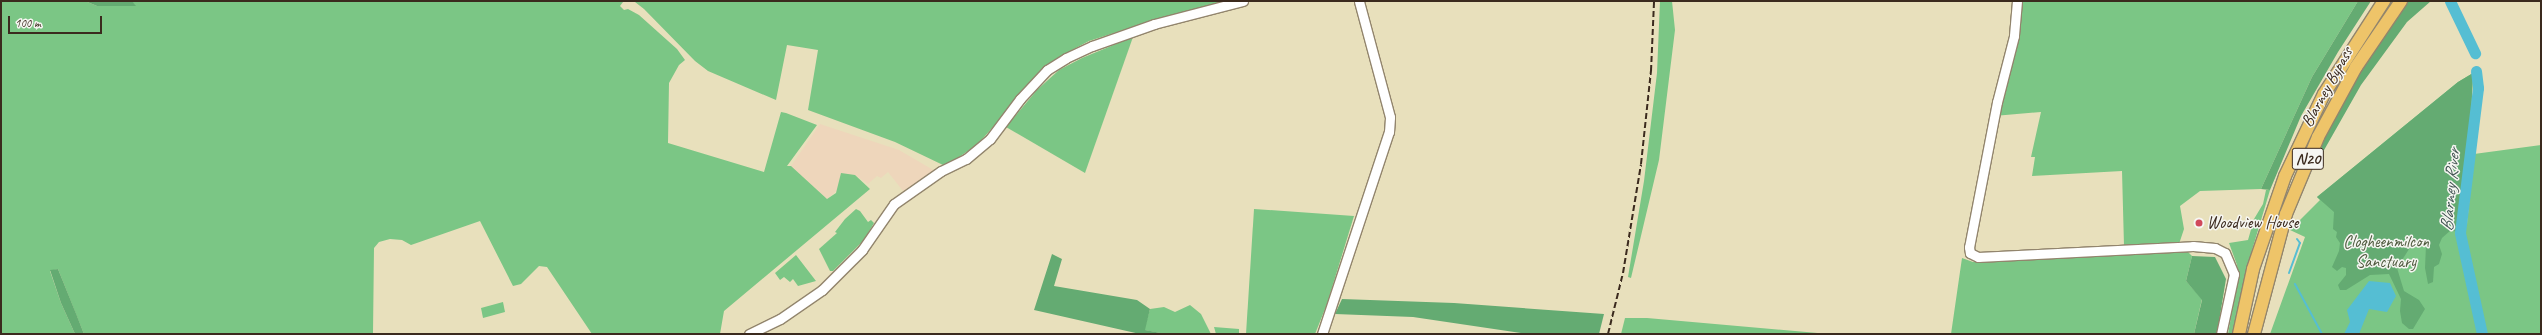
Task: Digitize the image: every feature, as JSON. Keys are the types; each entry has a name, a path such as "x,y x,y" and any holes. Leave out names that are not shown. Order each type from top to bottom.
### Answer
{"highway":[{"name":"Blarney Bypass","path":"2239,334 2253,269 2284,176 2324,94 2384,1"},
{"name":"Blarney Bypass","path":"2254,334 2286,214 2318,137 2356,67 2401,1"}],"street":[{"path":"749,334 780,319 822,290 862,250 894,204 941,171 966,158 990,139 1020,99 1047,70 1066,58 1092,46 1133,32 1242,1"},
{"path":"1322,334 1389,132 1390,117 1359,1"},
{"path":"2017,1 2014,36 1997,102 1969,246 1970,253 1978,256 2193,246 2215,248 2226,253 2234,274 2221,334"}],"shaded area":[{"path":"820,124 899,150 935,171 903,191 888,172 881,178 877,176 868,184 855,175 827,199 791,166"}],"green space":[{"path":"1,1 85,1 97,6 135,6 132,1 1228,1 1161,18 1089,41 1072,50 1043,70 978,144 949,164 943,165 895,142 808,110 818,50 787,45 776,100 708,71 695,61 644,9 635,2 623,2 620,6 624,10 628,9 639,15 677,49 685,60 679,65 669,83 668,143 764,172 781,112 786,113 817,125 787,166 791,166 827,199 836,193 841,173 855,175 870,189 724,311 720,334 592,334 547,267 539,266 521,284 513,286 480,221 411,245 402,240 390,239 379,242 374,248 373,334 84,334 58,269 50,271 61,303 75,334 1,334"},
{"path":"85,1 132,1 136,6 97,6"},
{"path":"1660,1 1672,1 1675,30 1659,160 1631,278 1628,277 1644,181 1657,73"},
{"path":"2017,1 2358,1 2312,77 2261,189 2200,191 2180,206 2184,229 2178,247 2124,246 2122,171 2032,176 2035,157 2031,157 2041,112 1994,116"},
{"path":"2358,1 2371,1 2338,52 2301,116 2270,190 2261,189 2312,77"},
{"path":"2408,1 2431,1 2407,22 2361,85 2319,159 2314,159 2337,112 2368,60"},
{"path":"1133,37 1085,173 1006,127 1037,90 1059,70 1082,58"},
{"name":"Clogheenmilcon Sanctuary","path":"2473,73 2467,224 2474,154 2541,145 2541,334 2270,334 2305,237 2290,230 2320,200 2317,197 2458,82"},
{"path":"2473,73 2468,172 2460,233 2451,230 2442,238 2439,245 2442,254 2439,264 2434,267 2433,282 2428,284 2425,268 2426,245 2420,241 2411,246 2397,268 2404,291 2419,300 2425,309 2413,329 2409,329 2402,323 2400,311 2401,299 2389,274 2370,275 2346,290 2340,290 2338,285 2346,275 2346,268 2342,267 2337,271 2332,267 2339,251 2340,243 2336,237 2337,232 2333,229 2334,212 2317,197 2458,82"},
{"path":"2266,190 2270,190 2247,267 2232,334 2228,334 2238,277 2237,265 2229,243 2248,240 2254,219 2263,204"},
{"path":"856,209 860,211 868,222 871,220 874,223 864,240 833,271 830,271 819,249 837,233 835,232 845,219"},
{"path":"1254,209 1354,216 1327,304 1315,334 1246,334"},
{"path":"2188,252 2192,256 2186,281 2202,299 2194,334 1951,334 1962,258 1973,262"},
{"path":"1052,254 1062,259 1054,286 1137,300 1150,309 1145,330 1166,334 1140,334 1034,310"},
{"path":"796,255 816,281 798,286 793,279 790,282 784,277 780,280 775,273"},
{"path":"2192,256 2215,257 2226,279 2217,334 2194,334 2202,300 2186,281"},
{"path":"58,269 84,334 75,334 61,303 50,270"},
{"path":"1342,299 1454,303 1604,314 1599,334 1528,334 1413,317 1335,314"},
{"path":"503,302 505,312 483,318 481,308"},
{"path":"1190,305 1201,314 1211,334 1166,334 1144,330 1150,309 1164,307 1175,312"},
{"path":"1625,318 1647,318 1829,334 1621,334"},
{"path":"1214,327 1239,329 1239,334 1216,334"}],"water":[{"path":"2369,281 2390,283 2396,296 2387,312 2369,309 2359,334 2344,334 2350,322 2347,310"}],"waterway":[{"name":"Blarney River","path":"2450,1 2475,53"},
{"name":"Blarney River","path":"2476,71 2478,88 2460,233 2482,334"},
{"path":"2289,273 2300,243 2297,239"},
{"path":"2295,284 2322,334"}],"railway":[{"path":"1608,334 1623,273 1641,164 1651,71 1654,1"}],"place":[{"name":"Woodview House","path":"2199,223"}]}
